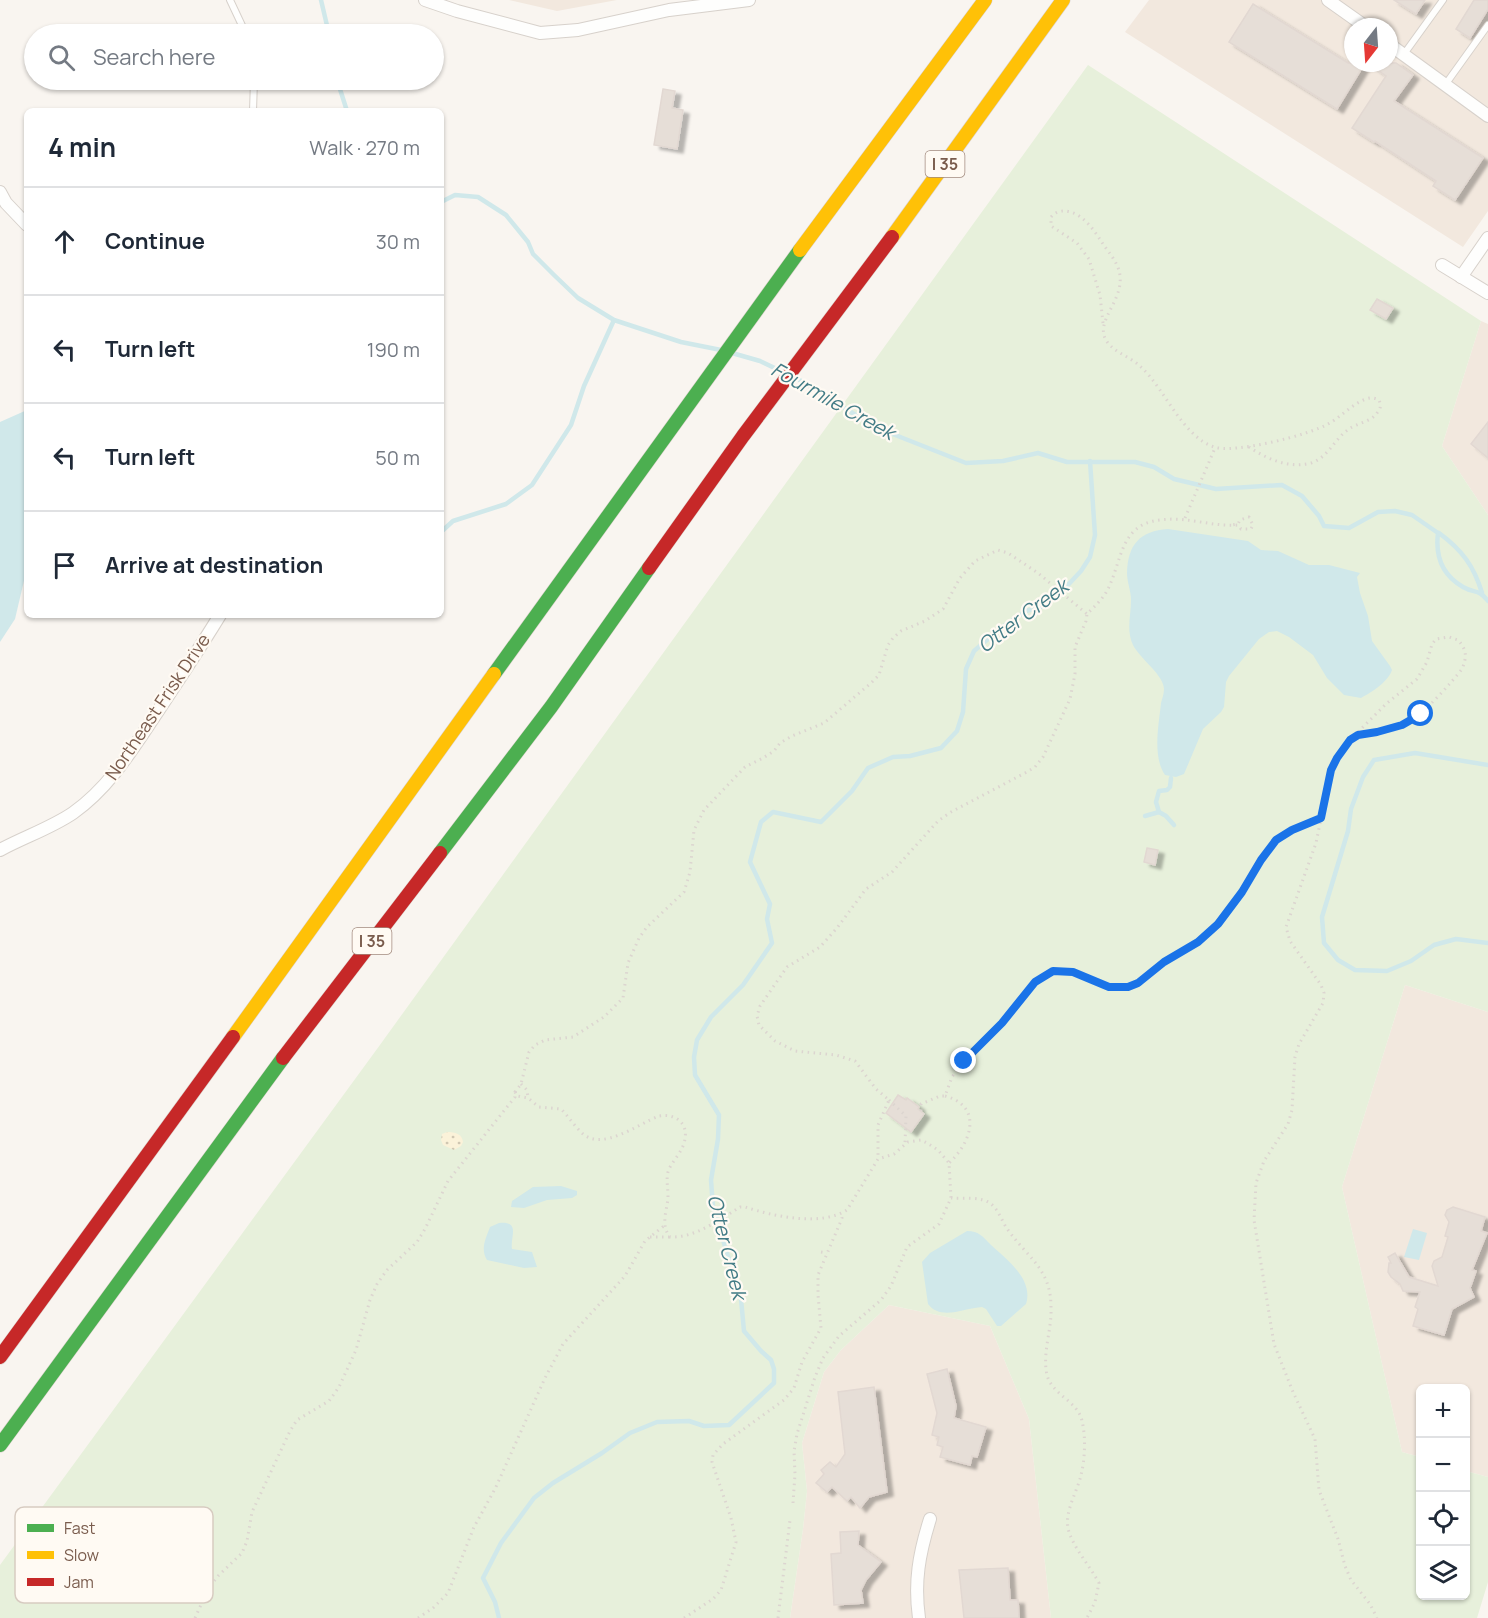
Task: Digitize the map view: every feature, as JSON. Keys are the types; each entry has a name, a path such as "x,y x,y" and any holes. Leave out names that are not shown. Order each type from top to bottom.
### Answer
{"highway":[{"path":"0,1357 236,1033 681,412 984,0"},
{"name":"I 35","path":"0,1445 271,1074 551,707 743,436 1063,0"}],"street":[{"path":"425,0 540,33 578,30 669,10 749,0"},
{"path":"1328,0 1353,18"},
{"path":"1398,50 1488,116"},
{"path":"2,201 24,222"},
{"path":"1461,277 1488,238"},
{"path":"1442,265 1488,293"},
{"name":"Northeast Frisk Drive","path":"0,850 60,821 108,782 139,740 218,618"},
{"path":"919,1618 916,1600 919,1555 930,1519"}],"lane":[{"path":"230,0 241,24"},
{"path":"1404,54 1443,0"},
{"path":"1445,85 1488,25"},
{"path":"254,90 254,108"}],"path":[{"path":"1103,323 1116,301 1120,277 1118,266 1085,220 1068,211 1054,214 1050,221 1051,226 1077,243 1089,259 1100,295 1104,337 1108,344 1141,367 1190,430 1203,442 1215,448 1249,447 1315,430 1366,399 1379,400 1381,405 1378,413 1349,428 1333,448 1311,463 1283,463 1249,447"},
{"path":"1185,518 1215,448"},
{"path":"905,1144 906,1116 876,1089 855,1061 836,1055 795,1052 775,1041 759,1024 760,1006 787,968 820,947 843,921 866,889 892,872 939,821 951,812 1035,766 1043,757 1070,699 1075,674 1075,647 1087,614 1099,603 1107,591 1122,549 1137,527 1158,520 1185,518 1232,525 1238,525 1240,529 1246,530 1251,530 1253,525 1249,517 1232,525"},
{"path":"213,1583 242,1553 247,1541 252,1512 290,1431 297,1420 329,1401 347,1372 377,1284 387,1270 417,1242 448,1181 515,1097 515,1092 521,1084 527,1058 535,1046 545,1040 573,1038 604,1017 622,998 628,963 639,938 647,927 684,892 690,872 692,839 698,819 738,772 774,751 780,743 792,736 824,723 871,683 879,675 888,645 893,638 901,631 925,621 943,609 960,578 975,561 998,550 1019,559 1087,614"},
{"path":"1358,735 1402,725 1421,714 1462,669 1466,661 1466,653 1458,640 1449,637 1436,639 1417,679 1386,704 1345,746 1331,770 1314,850 1289,912 1286,927 1290,941 1321,985 1324,993 1323,1003 1299,1044 1295,1057 1292,1110 1288,1124 1259,1171 1254,1195 1254,1220 1274,1344 1315,1439 1319,1490 1338,1539 1345,1566 1351,1580 1370,1604 1377,1618"},
{"path":"945,1096 952,1077 964,1061 1002,1023 1040,978 1053,971 1064,970 1080,974 1109,987 1128,987 1138,983 1164,962 1198,942 1218,924 1276,840 1292,830 1321,818"},
{"path":"521,1084 527,1090 528,1098"},
{"path":"515,1092 517,1096 528,1098 539,1107 561,1109 586,1137 600,1140 627,1131 658,1116 675,1116 685,1133 684,1143 669,1170 667,1179 665,1225 669,1237"},
{"path":"921,1112 921,1104 945,1096 957,1100 969,1115 970,1125 965,1143 949,1163"},
{"path":"650,1238 684,1236 701,1230 745,1207 764,1214 784,1217 809,1218 841,1214 847,1210 878,1159 878,1125 889,1100"},
{"path":"793,1503 794,1451 797,1434 823,1358 840,1336 881,1300 891,1286 907,1247 939,1224 951,1198 949,1163 938,1150 927,1143 915,1140 905,1144 894,1154 878,1159"},
{"path":"951,1198 984,1200 991,1203 1007,1228 1042,1270 1046,1280 1052,1307 1046,1374 1054,1388 1078,1410 1084,1430 1083,1463 1068,1523 1069,1531 1077,1547 1099,1583 1095,1602 1087,1618"},
{"path":"684,1618 713,1599 721,1590 736,1542 731,1518 712,1462 713,1455 723,1444 790,1395 802,1362 821,1328 818,1282 842,1218 841,1214"},
{"path":"418,1618 433,1608 448,1593 474,1527 495,1489 555,1356 563,1344 625,1276 645,1241 665,1225"},
{"path":"821,1251 827,1253"},
{"path":"778,1618 790,1520"},
{"path":"195,1618 202,1603"}],"shaded area":[{"path":"509,0 617,0 557,11"},
{"path":"1149,0 1488,0 1488,211 1463,247 1125,32"},
{"path":"1481,321 1488,324 1488,515 1442,446"},
{"path":"1405,985 1488,1012 1488,1477 1470,1472 1470,1384 1416,1384 1416,1456 1402,1452 1342,1187"},
{"path":"889,1305 990,1326 1029,1419 1051,1618 790,1618 807,1491 802,1443 824,1372 841,1350"}],"green space":[{"path":"1088,65 1481,321 1442,446 1488,515 1488,1012 1405,985 1342,1187 1402,1452 1416,1456 1416,1600 1470,1600 1470,1472 1488,1477 1488,1582 1477,1618 1051,1618 1029,1419 990,1326 889,1305 841,1350 824,1372 802,1443 807,1491 790,1618 0,1618 0,1565 15,1544 15,1603 213,1603 213,1507 42,1507 377,1049"}],"sand":[{"path":"447,1132 460,1135 463,1142 461,1146 454,1150 443,1145 442,1134"}],"water":[{"path":"24,411 24,581 15,619 0,642 0,422"},
{"path":"1168,529 1248,541 1261,550 1278,551 1309,565 1329,565 1360,573 1357,577 1368,616 1372,641 1392,670 1387,679 1361,698 1344,695 1327,678 1313,655 1289,637 1277,631 1269,632 1259,639 1229,676 1226,682 1224,707 1203,729 1184,774 1176,777 1165,775 1157,749 1164,689 1160,678 1136,650 1131,639 1129,628 1131,597 1127,573 1130,554 1137,541 1150,533"},
{"path":"561,1186 577,1191 577,1195 572,1198 547,1200 524,1208 511,1207 512,1201 533,1187"},
{"path":"499,1223 510,1224 513,1230 512,1249 532,1252 537,1267 524,1268 487,1260 484,1252 485,1239 490,1227"},
{"path":"1413,1229 1427,1233 1419,1260 1404,1257"},
{"path":"967,1231 975,1232 983,1237 1011,1263 1026,1286 1026,1304 1001,1326 997,1326 986,1309 982,1307 946,1313 933,1309 928,1304 922,1262 930,1253"}],"building":[{"path":"1394,0 1425,0 1416,14"},
{"path":"1474,0 1488,0 1488,9 1470,38 1456,29"},
{"path":"1253,4 1344,61 1344,72 1360,72 1337,109 1229,42"},
{"path":"1398,64 1413,75 1394,101 1483,158 1455,200 1433,186 1436,181 1352,128 1386,76 1380,72 1398,72"},
{"path":"663,89 675,91 672,108 683,110 677,149 654,145"},
{"path":"1377,299 1393,308 1386,319 1370,310"},
{"path":"1488,422 1488,458 1471,444"},
{"path":"1147,848 1158,850 1155,865 1144,862"},
{"path":"898,1095 906,1100 907,1098 924,1114 911,1132 886,1113"},
{"path":"1453,1207 1485,1217 1481,1231 1487,1233 1472,1270 1476,1271 1470,1288 1474,1297 1452,1309 1444,1335 1413,1326 1418,1309 1415,1307 1420,1292 1403,1291 1400,1284 1388,1272 1389,1263 1391,1263 1388,1257 1395,1253 1409,1277 1438,1286 1432,1266 1434,1261 1442,1257 1448,1237 1445,1236 1449,1222 1445,1215 1447,1210"},
{"path":"947,1369 956,1406 954,1418 986,1427 977,1457 972,1456 970,1465 940,1457 943,1447 937,1445 939,1437 932,1435 937,1413 927,1374"},
{"path":"874,1387 887,1492 869,1497 860,1508 851,1497 847,1501 832,1487 827,1492 816,1483 824,1474 821,1470 830,1462 836,1467 845,1454 838,1392"},
{"path":"859,1531 858,1545 881,1562 861,1590 863,1603 834,1605 831,1554 841,1553 840,1532"},
{"path":"1008,1568 1010,1600 1018,1600 1019,1618 964,1618 959,1570"}],"waterway":[{"name":"Fourmile Creek","path":"321,0 327,24"},
{"name":"Fourmile Creek","path":"340,90 346,108"},
{"name":"Fourmile Creek","path":"444,200 455,195 478,197 506,215 528,242 533,254 554,275 578,298 614,320 681,342 721,350"},
{"path":"444,529 453,521 506,504 532,485 571,425 584,386 614,320"},
{"name":"Fourmile Creek","path":"732,353 760,361 783,372"},
{"name":"Fourmile Creek","path":"793,376 875,427 966,463 1003,461 1038,453 1067,462 1135,462 1154,467 1174,479 1216,489 1282,485 1302,496 1319,516 1324,526 1349,528 1378,512 1395,511 1412,515 1438,533 1439,557 1450,577 1463,587 1482,594 1488,601"},
{"name":"Otter Creek","path":"499,1618 495,1602 483,1578 501,1543 534,1498 630,1433 657,1422 689,1421 704,1426 729,1425 774,1383 774,1369 771,1360 744,1331 741,1299 713,1207 711,1180 718,1139 719,1115 695,1075 694,1057 697,1040 711,1017 743,985 772,943 767,919 770,904 750,862 761,822 773,812 821,822 852,791 868,768 893,757 910,756 941,748 957,731 963,712 966,669 974,651 1002,627 1026,611 1041,607 1067,586 1090,557 1095,535 1090,461"},
{"path":"1439,533 1466,559 1482,593"},
{"name":"Fourmile Creek","path":"1488,765 1415,753 1374,760 1363,777 1351,809 1348,831 1322,917 1324,943 1338,960 1355,970 1387,971 1411,961 1434,945 1456,939 1488,943"},
{"path":"1171,778 1170,787 1159,791 1156,802 1159,812 1174,825"},
{"path":"1145,816 1159,812"}],"traffic: fast":[{"path":"494,674 800,250"},
{"path":"440,853 551,707 649,568"},
{"path":"0,1445 283,1058"}],"traffic: slow":[{"path":"800,250 985,0"},
{"path":"892,237 1063,0"},
{"path":"233,1037 494,674"}],"traffic: jam":[{"path":"649,568 743,436 892,237"},
{"path":"283,1058 440,853"},
{"path":"0,1357 233,1037"}],"route":[{"path":"964,1061 1012,1012 1035,982 1047,973 1057,970 1073,972 1109,987 1128,987 1138,983 1164,962 1198,942 1218,924 1231,908 1276,840 1292,830 1321,818 1331,770 1350,740 1358,735 1402,725 1421,714"}]}
